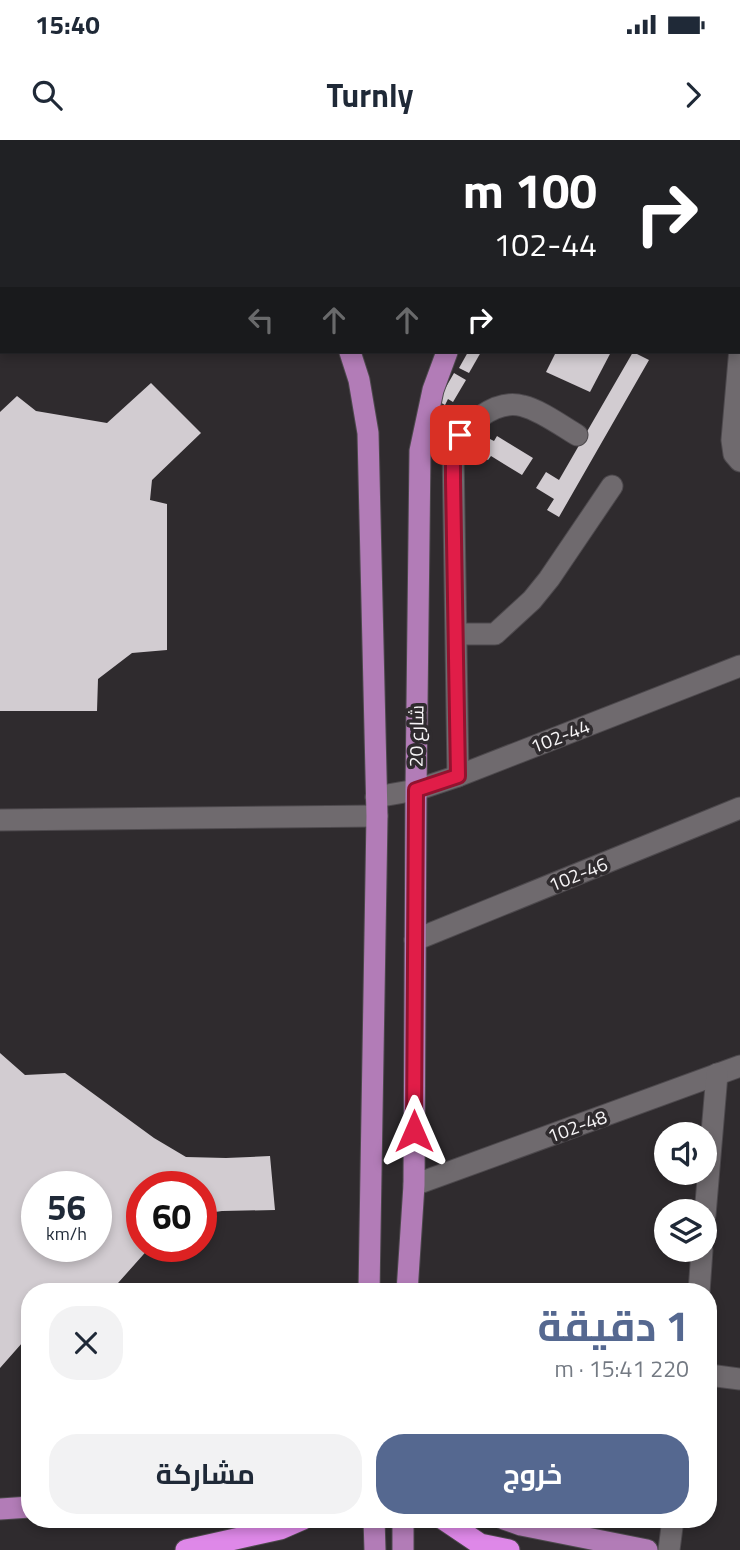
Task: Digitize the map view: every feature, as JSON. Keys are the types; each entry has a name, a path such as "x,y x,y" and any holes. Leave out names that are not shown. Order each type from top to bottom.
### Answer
{"highway":[{"path":"186,1550 282,1528"},
{"path":"456,1528 480,1544 509,1550"}],"main road":[{"name":"شارع 20","path":"351,354 359,380 368,433 377,807 369,1283"},
{"name":"شارع 20","path":"408,1283 414,1185 421,451 433,390 446,354"},
{"path":"361,1283 371,1226"},
{"path":"0,1509 21,1508"},
{"path":"374,1528 375,1550"},
{"path":"403,1528 403,1550"},
{"path":"536,1528 647,1550"}],"street":[{"path":"739,354 732,440 734,454 740,461"},
{"path":"458,776 453,449 460,435 474,421 491,410 511,405 524,406 577,435"},
{"path":"457,634 495,634 532,600 612,486"},
{"name":"102-44","path":"0,820 377,807 740,666"},
{"name":"102-46","path":"415,940 740,808"},
{"name":"102-48","path":"414,1185 740,1066"},
{"path":"706,1199 717,1074"},
{"path":"700,1283 701,1262"},
{"path":"717,1376 740,1379"},
{"path":"669,1550 672,1528"}],"building":[{"path":"467,354 480,354 469,373 459,368"},
{"path":"555,354 610,354 590,392 546,372"},
{"path":"632,354 649,360 559,517 547,510 554,499 536,488 546,472 559,480"},
{"path":"454,373 466,380 453,402 448,399 445,405 438,401"},
{"path":"151,383 201,433 152,480 150,500 167,504 167,650 132,653 98,679 97,711 0,711 0,412 17,396 36,411 107,423"},
{"path":"475,436 485,442 488,438 494,441 497,436 533,458 522,475 491,456 488,460 461,444 465,438 472,441"},
{"path":"0,1053 25,1075 65,1073 154,1138 186,1157 270,1156 275,1210 217,1212 217,1171 126,1171 126,1262 137,1262 118,1283 21,1283 21,1344 0,1368"}],"route":[{"path":"414,1131 416,790 458,776 453,449 460,435"}]}
